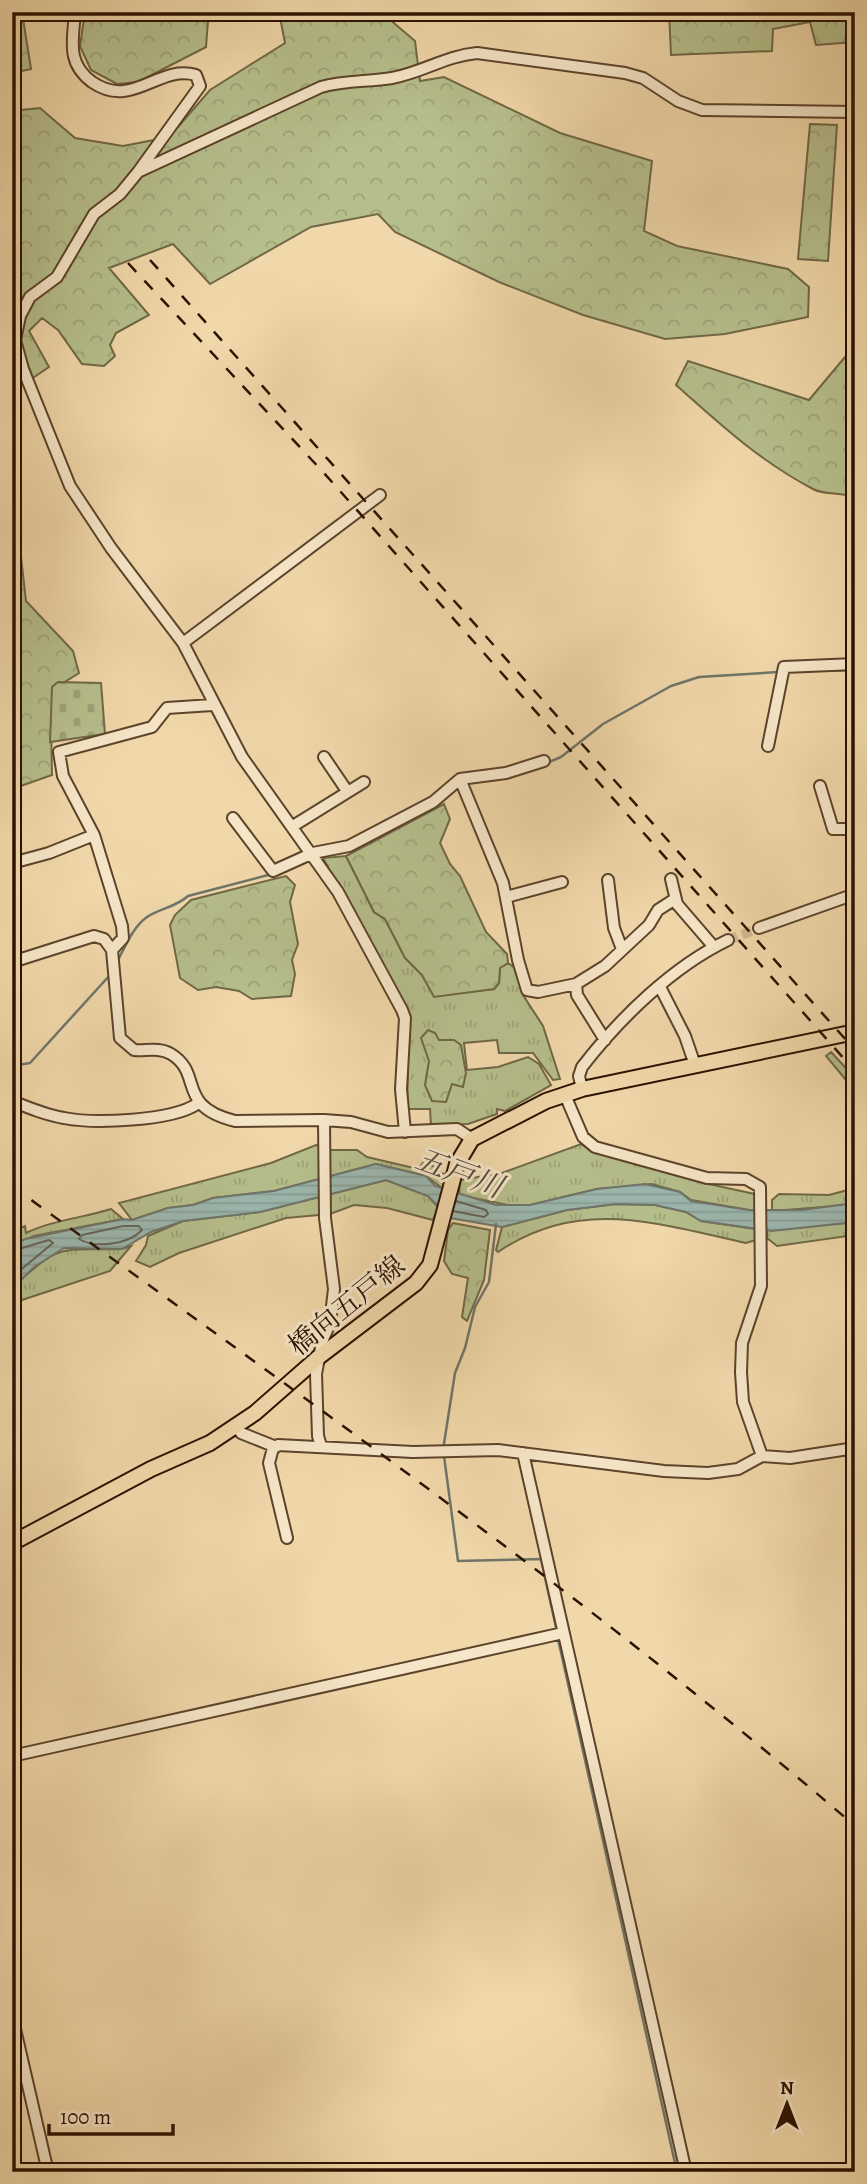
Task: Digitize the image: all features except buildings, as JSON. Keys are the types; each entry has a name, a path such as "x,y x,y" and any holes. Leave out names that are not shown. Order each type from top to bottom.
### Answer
{"main road":[{"path":"472,1139 506,1120 582,1089 855,1032"},
{"name":"橋向五戸線","path":"12,1542 237,1427 320,1356 416,1283 430,1265 454,1173 462,1152 472,1139"}],"street":[{"path":"75,12 71,48 74,62 82,75 100,87 120,93 181,72 196,75 200,80 196,96 138,172 120,194 94,214 57,277 30,297 20,316 15,340 23,369 70,486 111,548 183,643 212,705 242,757 313,853 338,892 405,1018 401,1089 405,1132"},
{"path":"138,172 321,87 344,80 391,78 421,71 454,55 477,53 625,73 643,78 678,102 702,110 855,112"},
{"path":"183,643 380,495"},
{"path":"768,746 784,667 855,664"},
{"path":"112,950 122,938 122,926 94,835 63,776 59,752 152,727 167,708 212,705"},
{"path":"324,757 346,792"},
{"path":"233,818 273,871 313,853 349,846 415,813 460,779 506,773 544,761"},
{"path":"460,779 495,862 506,897 527,990 538,992 576,984 605,966 649,925 658,910 675,900"},
{"path":"293,826 365,782"},
{"path":"820,786 833,829 855,829"},
{"path":"12,863 49,853 94,835"},
{"path":"671,879 675,900 714,947"},
{"path":"608,880 614,928 621,949"},
{"path":"506,897 562,882"},
{"path":"759,929 855,894"},
{"path":"12,962 94,936 104,939 112,950 120,1038 134,1050 156,1049 172,1055 188,1078 197,1104 221,1118 234,1122 324,1120 405,1132 457,1129 472,1139"},
{"path":"582,1089 579,1076 582,1067 605,1040 660,987 714,947 728,940"},
{"path":"576,984 577,995 605,1040"},
{"path":"660,987 685,1036 695,1065"},
{"path":"565,1095 583,1137 595,1147 707,1178 757,1182 762,1194 761,1286 742,1343 741,1373 743,1402 762,1456"},
{"path":"12,1101 66,1119 96,1120 175,1113 197,1104"},
{"path":"321,1446 318,1436 316,1374 330,1323 334,1289 325,1218 324,1120"},
{"path":"237,1427 240,1433 275,1447 292,1444 413,1452 498,1450 652,1470 708,1473 738,1469 762,1456 790,1458 855,1448"},
{"path":"275,1447 268,1456 287,1538"},
{"path":"523,1453 686,2172"},
{"path":"12,1756 563,1633"},
{"path":"12,2016 47,2172"}],"green space":[{"path":"12,12 22,12 31,69 22,71 12,63"},
{"path":"85,12 220,12 208,21 206,47 138,82 117,84 91,70 80,46"},
{"path":"279,12 381,12 415,41 420,81 444,77 560,133 652,161 644,231 677,246 788,269 809,287 808,317 725,334 665,339 583,315 499,282 395,232 378,214 311,227 210,284 173,244 109,268 149,315 116,333 110,345 115,356 104,366 82,364 58,330 42,318 29,331 49,367 12,392 12,111 40,108 75,138 123,146 159,139 178,127 210,90 285,43"},
{"path":"669,12 855,12 855,42 816,45 810,22 773,29 772,51 671,55"},
{"path":"810,124 837,125 828,261 798,259"},
{"path":"855,345 855,498 818,491 776,467 741,442 676,385 688,361 809,400"},
{"path":"12,477 26,601 73,651 79,673 55,688 51,721 52,775 12,789"},
{"path":"58,682 101,683 105,734 50,742 52,687"},
{"path":"444,804 450,819 440,843 450,864 460,876 486,932 507,954 508,963 500,968 499,983 494,989 434,997 422,975 405,958 385,919 374,912 346,856"},
{"path":"346,856 374,912 385,919 405,958 422,975 434,996 494,989 499,983 500,968 508,963 515,968 523,995 543,1026 560,1079 553,1080 533,1053 499,1053 497,1040 464,1043 467,1070 498,1067 528,1057 539,1064 551,1085 505,1111 497,1109 497,1114 468,1124 431,1126 430,1109 407,1109 409,1013 323,858"},
{"path":"286,876 295,885 290,902 298,944 292,960 295,974 291,996 252,999 239,991 216,987 198,990 180,978 170,925 175,915 191,900"},
{"path":"428,1030 435,1033 439,1040 454,1040 461,1045 466,1073 463,1087 452,1084 446,1102 432,1101 425,1085 429,1061 421,1038"},
{"path":"831,1052 855,1078 855,1091 826,1056"},
{"path":"581,1144 592,1151 704,1183 755,1194 755,1211 691,1200 680,1192 652,1184 597,1189 530,1205 512,1206 459,1195 460,1180 502,1173"},
{"path":"316,1145 331,1150 357,1150 367,1157 418,1169 423,1163 439,1168 440,1173 446,1174 443,1189 426,1176 376,1164 274,1191 213,1198 193,1205 168,1208 132,1220 119,1203 271,1163"},
{"path":"386,1180 428,1196 438,1207 433,1220 387,1208 354,1205 330,1214 286,1218 179,1253 150,1267 136,1261 148,1236 183,1221 260,1212"},
{"path":"855,1188 855,1203 849,1205 772,1211 772,1200 779,1194 829,1195"},
{"path":"616,1204 655,1205 686,1212 701,1221 756,1229 756,1240 746,1243 620,1219 589,1220 559,1224 529,1235 498,1252 496,1250 502,1227 567,1210"},
{"path":"111,1209 123,1219 34,1236 12,1246 12,1232 25,1226 26,1233"},
{"path":"855,1222 855,1235 777,1246 767,1238 767,1230"},
{"path":"453,1223 490,1230 484,1280 467,1321 462,1317 468,1278 452,1274 444,1261 448,1230"},
{"path":"131,1246 110,1271 22,1300 12,1309 14,1286 53,1255 63,1251 122,1249"}],"water":[{"path":"376,1164 426,1176 435,1186 496,1205 530,1205 597,1189 645,1184 680,1192 691,1201 749,1210 802,1210 855,1203 855,1222 772,1231 701,1221 686,1212 655,1205 616,1204 567,1210 502,1227 450,1218 428,1196 386,1180 260,1212 183,1221 151,1232 122,1249 64,1248 34,1267 12,1289 12,1246 25,1239 123,1219 132,1220 168,1208 193,1205 213,1198 274,1191"}],"waterway":[{"path":"806,671 855,670"},
{"path":"547,763 561,757 603,724 671,686 699,677 778,672"},
{"path":"441,802 460,786"},
{"path":"411,820 423,813"},
{"path":"118,960 134,931 152,914 188,896 272,874"},
{"path":"12,1066 30,1063 110,975"},
{"path":"443,1450 455,1373 465,1348 475,1307 489,1282 496,1224"},
{"path":"444,1456 458,1561 541,1559 557,1632"},
{"path":"558,1639 677,2172"}],"tunnel":[{"path":"728,940 759,928"}],"railway":[{"path":"150,260 855,1050"},
{"path":"128,263 324,473 855,1071"},
{"path":"12,1186 334,1419 546,1577 754,1741 855,1826"}],"water label":[{"name":"五戸川","path":"459,1173"}]}
